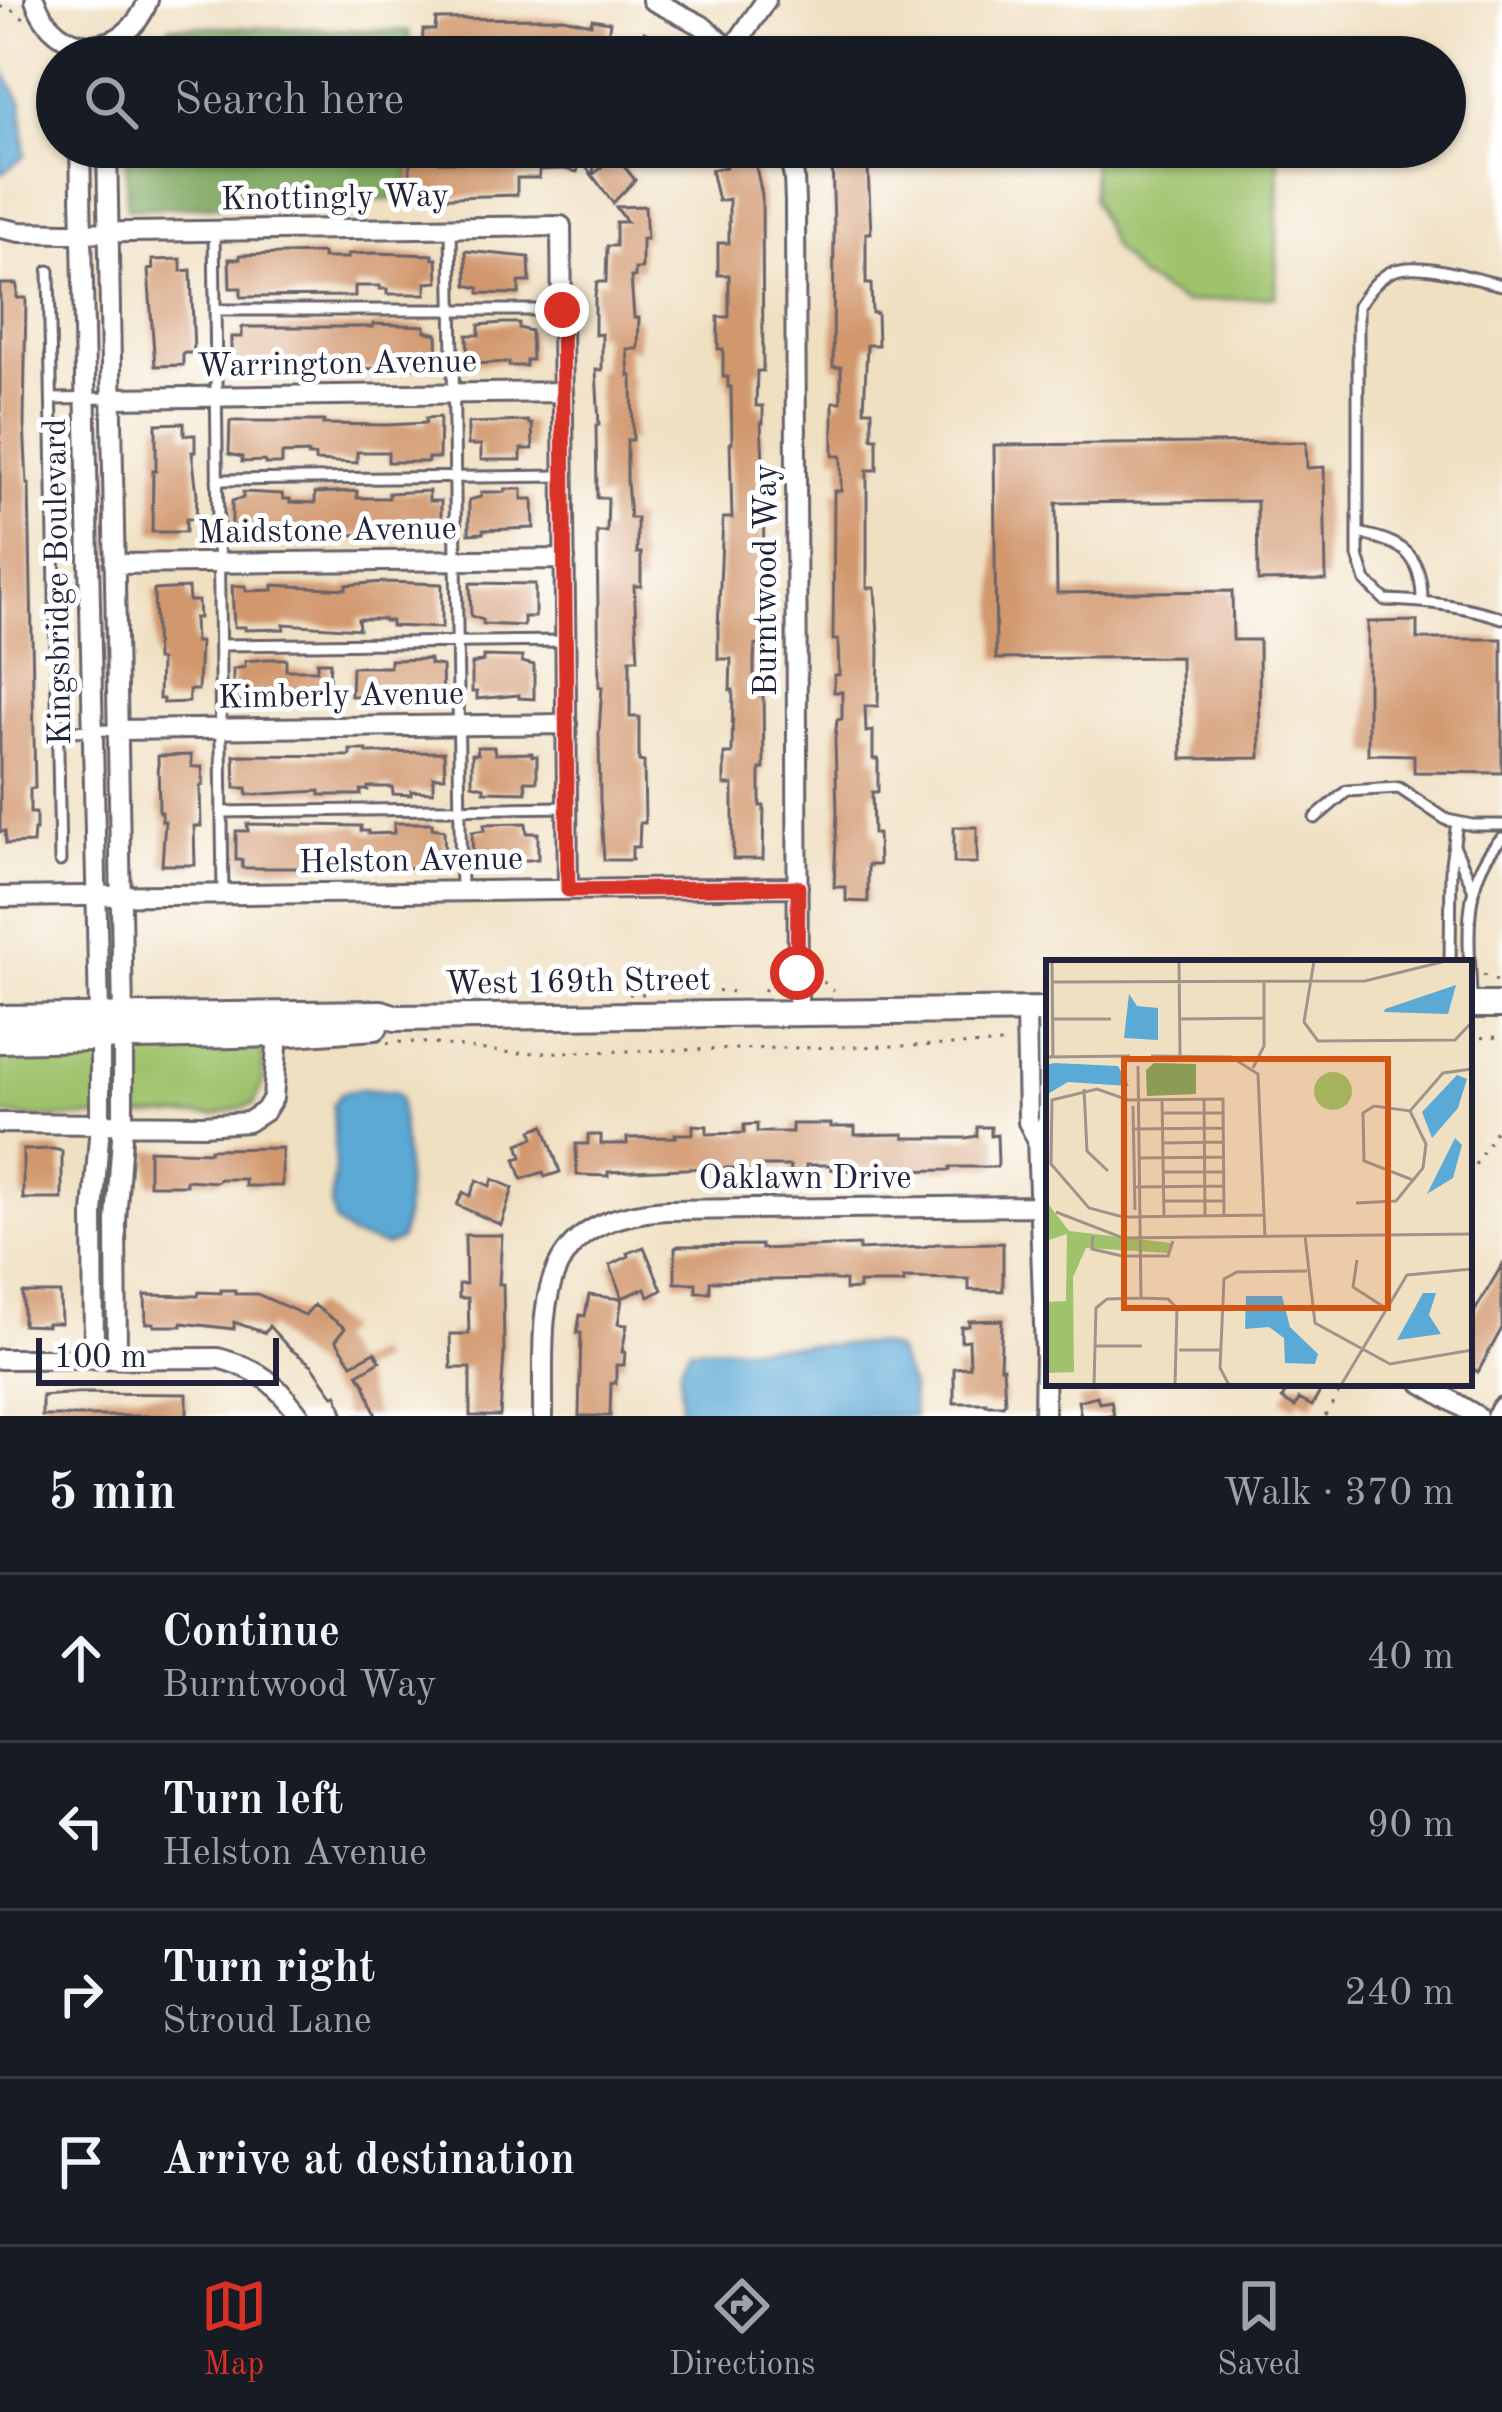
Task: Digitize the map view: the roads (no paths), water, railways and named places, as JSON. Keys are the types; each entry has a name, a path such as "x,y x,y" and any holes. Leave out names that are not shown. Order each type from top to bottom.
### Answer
{"street":[{"path":"35,0 41,16 60,36"},
{"path":"123,36 137,23 148,0"},
{"path":"652,0 682,13 712,36"},
{"path":"745,36 766,0"},
{"name":"Kingsbridge Boulevard","path":"80,168 97,896 123,1124 116,1222 117,1358"},
{"name":"Kingsbridge Boulevard","path":"94,1358 93,1214 119,896 108,168"},
{"name":"Burntwood Way","path":"792,168 798,1013"},
{"name":"Knottingly Way","path":"0,228 82,232 561,226 562,310"},
{"path":"562,310 568,890"},
{"name":"Warrington Avenue","path":"111,398 563,392"},
{"name":"Maidstone Avenue","path":"114,564 565,559"},
{"name":"Kimberly Avenue","path":"117,730 567,724"},
{"name":"Helston Avenue","path":"0,897 798,887"},
{"path":"1041,1010 1028,1122 1037,1139 1044,1416"},
{"name":"West 169th Street","path":"0,1040 111,1027 381,1013 396,1018 1041,1010"},
{"name":"West 169th Street","path":"0,1018 278,1034 382,1027 396,1018"},
{"path":"0,1123 226,1124 257,1118 273,1098 278,1034"},
{"name":"Oaklawn Drive","path":"543,1416 544,1308 550,1278 564,1254 593,1227 640,1211 1040,1206"},
{"path":"0,1359 218,1358 248,1367 279,1389 300,1416"},
{"path":"1427,1386 1477,1416"},
{"path":"1496,1416 1502,1407"}],"lane":[{"path":"451,228 460,891"},
{"path":"214,230 223,894"},
{"path":"1502,285 1422,267 1393,271 1371,287 1358,306 1358,556 1366,581 1385,599 1475,608 1502,618"},
{"path":"49,271 60,861"},
{"path":"215,310 562,310"},
{"path":"52,399 111,398"},
{"path":"218,480 564,476"},
{"path":"1358,533 1383,538 1408,553 1422,573 1422,601"},
{"name":"Maidstone Avenue","path":"89,565 114,564"},
{"path":"220,645 566,641"},
{"path":"58,730 117,730"},
{"path":"1315,818 1347,790 1399,788 1457,823 1502,825"},
{"path":"222,812 568,808"},
{"path":"1450,960 1451,863 1457,823"},
{"path":"1470,960 1473,889 1483,861 1502,838"},
{"path":"1454,845 1473,889"}],"water":[{"path":"0,65 22,103 25,156 2,173 0,173"},
{"path":"361,1089 394,1092 400,1097 406,1169 404,1224 400,1240 386,1246 350,1236 335,1222 331,1205 333,1104 342,1093"},
{"path":"876,1344 896,1350 911,1387 914,1416 681,1416 680,1367 690,1348"}]}
